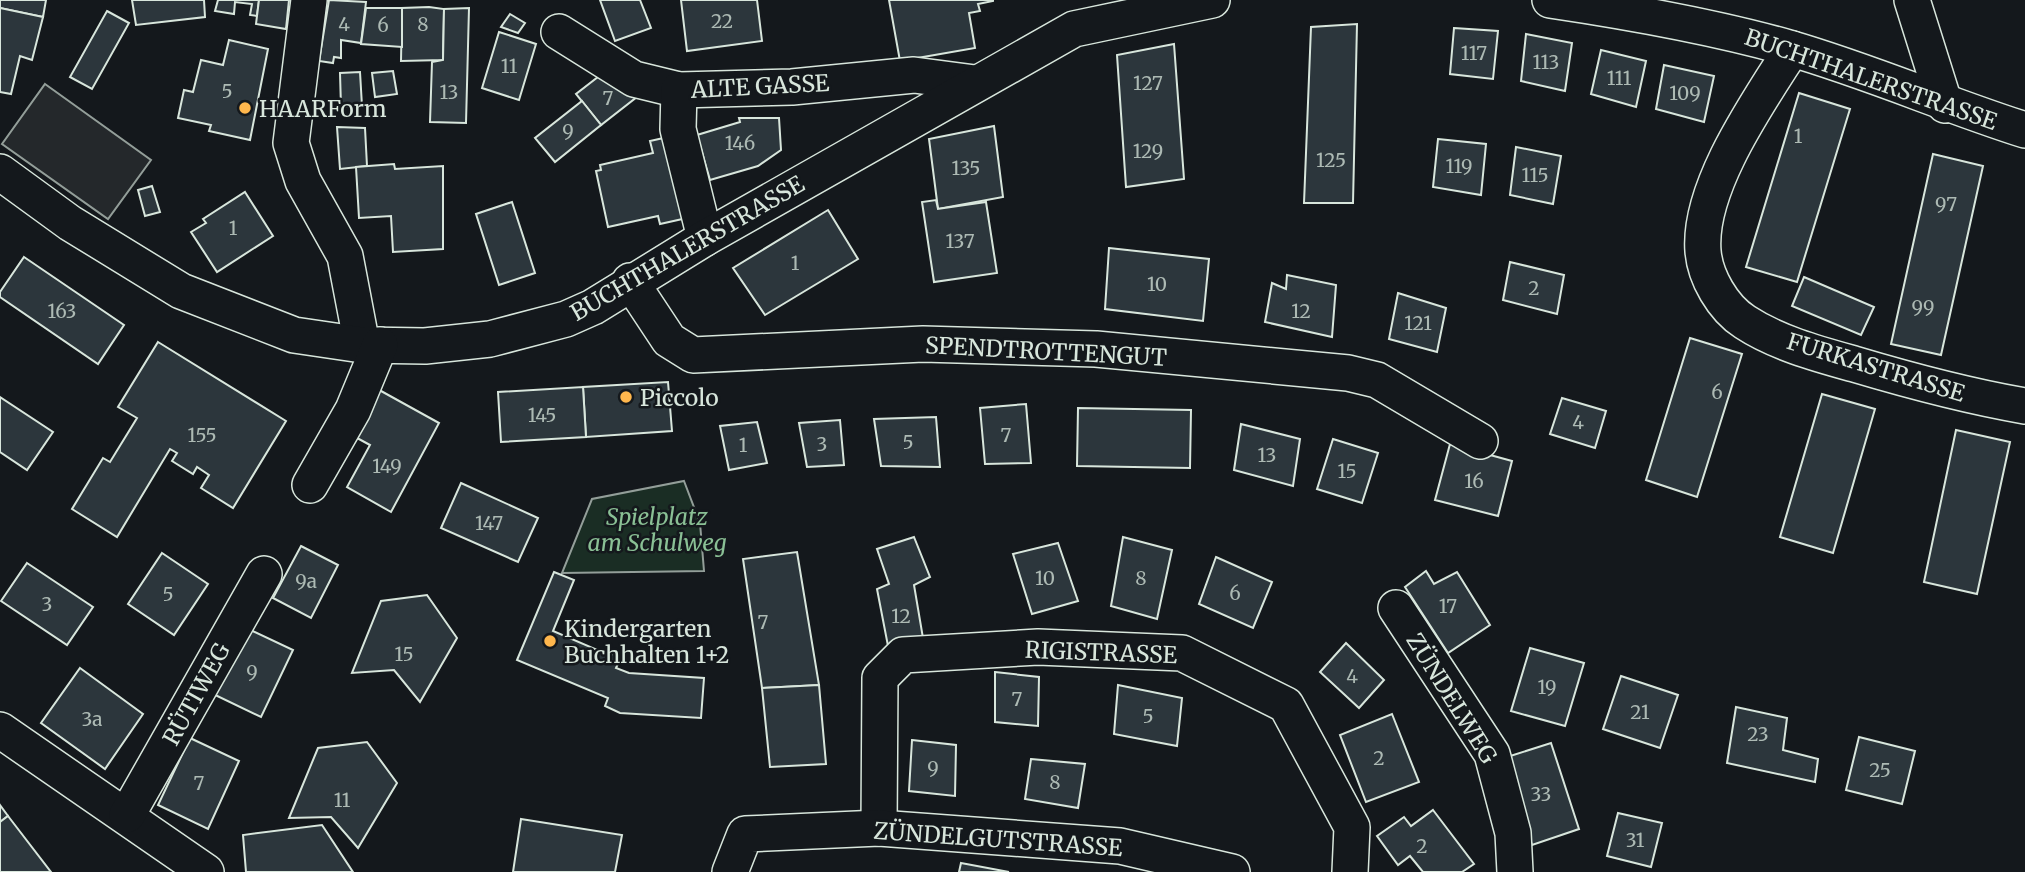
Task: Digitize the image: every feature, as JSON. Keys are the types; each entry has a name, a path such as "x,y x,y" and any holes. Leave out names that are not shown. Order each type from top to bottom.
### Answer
{"street":[{"path":"309,0 291,143 303,181 345,256 371,345 353,410 310,485"},
{"name":"BUCHTHALERSTRASSE","path":"0,172 81,230 181,291 295,335 371,345 425,346 490,339 566,319 593,307 630,281 1074,29 1212,0"},
{"name":"BUCHTHALERSTRASSE","path":"1550,0 1653,15 1792,49 1945,105 2025,130"},
{"path":"1912,0 1945,105"},
{"name":"ALTE GASSE","path":"559,32 634,79 679,90 792,87 914,75 975,83"},
{"name":"FURKASTRASSE","path":"1792,49 1734,140 1709,209 1703,251 1716,292 1744,322 1807,351 1960,395 2025,406"},
{"path":"679,90 678,129 705,238"},
{"name":"SPENDTROTTENGUT","path":"630,281 669,340 693,355 949,345 1097,349 1348,373 1377,380 1480,441"},
{"name":"RÜTIWEG","path":"127,815 264,574"},
{"name":"ZÜNDELWEG","path":"1396,608 1492,754 1513,833 1515,872"},
{"name":"RIGISTRASSE","path":"879,828 880,678 903,655 1038,647 1182,653 1286,705 1352,827 1350,872"},
{"path":"0,730 206,872"},
{"name":"ZÜNDELGUTSTRASSE","path":"730,872 745,834 879,828 1232,872"}],"green space":[{"name":"Spielplatz am Schulweg","path":"684,481 700,523 704,571 562,573 592,499"}],"shaded area":[{"path":"45,84 151,160 108,219 2,144"}],"building":[{"path":"0,0 46,0 43,17 0,8"},
{"path":"132,0 204,0 205,17 136,25"},
{"path":"218,0 259,0 257,16 250,15 252,4 235,2 234,14 215,11"},
{"path":"259,0 289,0 286,29 256,24"},
{"path":"329,0 366,2 361,43 341,40 341,58 334,57 333,63 319,61"},
{"path":"600,0 640,0 651,28 615,41"},
{"path":"681,0 757,0 762,41 687,51"},
{"path":"889,0 993,1 978,4 980,11 969,13 975,48 900,61"},
{"path":"0,8 43,17 32,60 20,56 11,94 0,92"},
{"path":"366,8 402,8 402,47 361,44"},
{"path":"402,8 444,9 443,60 401,61"},
{"path":"469,8 466,123 430,122 432,62 443,60 444,9"},
{"path":"107,11 129,23 92,89 70,77"},
{"path":"510,14 525,23 518,33 501,27"},
{"path":"1357,24 1353,203 1304,203 1311,27"},
{"path":"1454,28 1498,31 1493,79 1450,74"},
{"path":"499,32 536,44 519,100 482,88"},
{"path":"1526,34 1572,43 1565,91 1521,81"},
{"path":"229,40 268,49 250,140 209,131 211,125 178,118 184,90 193,92 201,60 223,65"},
{"path":"1174,44 1184,179 1126,187 1117,55"},
{"path":"1601,50 1646,61 1636,107 1591,94"},
{"path":"1664,65 1714,76 1704,122 1656,109"},
{"path":"607,70 642,93 601,125 576,94"},
{"path":"393,71 397,94 375,97 372,73"},
{"path":"360,72 362,106 341,107 340,73"},
{"path":"1799,93 1850,109 1797,282 1746,267"},
{"path":"582,101 601,125 555,162 535,138"},
{"path":"739,118 779,118 781,150 758,166 710,180 697,135 740,122"},
{"path":"994,126 1003,197 938,209 929,139"},
{"path":"337,127 365,128 367,166 340,169"},
{"path":"668,137 687,218 660,224 658,216 608,227 596,171 601,170 600,165 653,153 650,141"},
{"path":"1438,139 1486,144 1481,195 1433,187"},
{"path":"1516,147 1561,156 1553,204 1510,195"},
{"path":"1933,154 1983,166 1941,355 1891,344"},
{"path":"394,164 395,169 443,166 443,249 393,252 391,216 359,218 356,167"},
{"path":"152,186 160,212 145,216 138,190"},
{"path":"245,192 273,236 217,272 191,232 206,223 203,219"},
{"path":"936,200 938,209 986,202 997,273 934,282 922,202"},
{"path":"512,202 535,273 499,285 476,214"},
{"path":"828,210 858,259 765,315 733,268"},
{"path":"1109,248 1209,259 1203,321 1105,309"},
{"path":"24,257 124,325 98,364 0,297 0,292"},
{"path":"1510,262 1564,275 1557,314 1503,300"},
{"path":"1287,275 1336,285 1332,337 1265,322 1272,283 1286,289"},
{"path":"1804,277 1874,307 1861,335 1792,306"},
{"path":"1398,293 1446,308 1437,352 1389,339"},
{"path":"1690,338 1742,354 1697,497 1646,480"},
{"path":"158,342 286,421 233,508 201,488 209,475 197,467 193,474 172,461 177,453 170,449 117,537 72,509 103,458 110,462 137,418 118,407"},
{"path":"668,382 672,431 586,437 583,387"},
{"path":"372,386 439,423 391,512 347,487 370,445 346,432"},
{"path":"583,387 586,437 501,442 498,392"},
{"path":"1822,394 1875,409 1833,553 1780,537"},
{"path":"0,397 53,432 27,470 0,452"},
{"path":"1562,398 1606,411 1595,448 1550,434"},
{"path":"1026,404 1031,463 985,464 980,408"},
{"path":"1078,408 1191,410 1190,468 1077,466"},
{"path":"936,417 940,467 881,466 874,419"},
{"path":"840,420 844,465 807,467 799,423"},
{"path":"757,422 767,463 729,470 720,426"},
{"path":"1241,424 1300,439 1293,486 1234,470"},
{"path":"1956,430 2010,442 1977,594 1924,582"},
{"path":"1333,439 1378,453 1362,503 1317,489"},
{"path":"1450,444 1512,461 1498,516 1435,500"},
{"path":"461,483 538,518 518,562 441,528"},
{"path":"914,537 930,577 914,585 924,644 888,646 877,589 889,584 877,549"},
{"path":"1123,537 1172,550 1157,619 1111,606"},
{"path":"1058,543 1078,601 1032,614 1013,554"},
{"path":"301,546 338,565 311,618 273,598"},
{"path":"797,552 819,685 762,688 743,559"},
{"path":"162,553 208,584 174,635 128,604"},
{"path":"1216,557 1272,582 1253,628 1199,604"},
{"path":"27,563 93,607 67,645 1,601"},
{"path":"1426,571 1434,584 1457,572 1490,625 1448,653 1405,587"},
{"name":"Kindergarten Buchhalten 1+2","path":"554,572 574,580 553,631 611,656 613,650 622,655 616,668 629,673 704,678 701,718 620,713 605,706 608,698 517,660"},
{"path":"427,595 457,638 420,702 394,670 352,673 381,601"},
{"path":"244,627 293,650 261,717 211,693"},
{"path":"1346,643 1384,680 1359,708 1320,672"},
{"path":"1530,648 1584,663 1565,726 1511,711"},
{"path":"80,668 143,714 105,769 41,723"},
{"path":"995,672 1039,677 1038,726 995,722"},
{"path":"1621,676 1678,695 1660,748 1603,729"},
{"path":"819,685 826,764 770,767 762,688"},
{"path":"1118,685 1182,698 1177,746 1114,734"},
{"path":"1736,707 1787,718 1783,750 1818,759 1815,782 1727,763"},
{"path":"1392,714 1419,782 1366,802 1340,735"},
{"path":"1859,737 1915,751 1902,804 1846,790"},
{"path":"190,738 239,761 208,829 158,805"},
{"path":"912,740 956,745 955,796 909,791"},
{"path":"367,742 397,783 358,848 331,817 289,818 318,748"},
{"path":"1551,743 1579,829 1532,845 1504,758"},
{"path":"1031,759 1085,764 1078,808 1025,799"},
{"path":"0,805 8,816 0,822"},
{"path":"1433,810 1474,864 1462,872 1423,872 1410,856 1398,865 1377,836 1404,817 1411,826"},
{"path":"1618,813 1662,823 1651,867 1607,856"},
{"path":"8,816 51,872 0,872 0,822"},
{"path":"521,819 622,835 615,872 513,872"},
{"path":"322,825 353,872 246,872 243,835"},
{"path":"961,863 1009,872 959,872"}],"place":[{"name":"HAARForm","path":"245,108"},
{"name":"Piccolo","path":"626,397"},
{"name":"Kindergarten Buchhalten 1+2","path":"550,641"}]}
